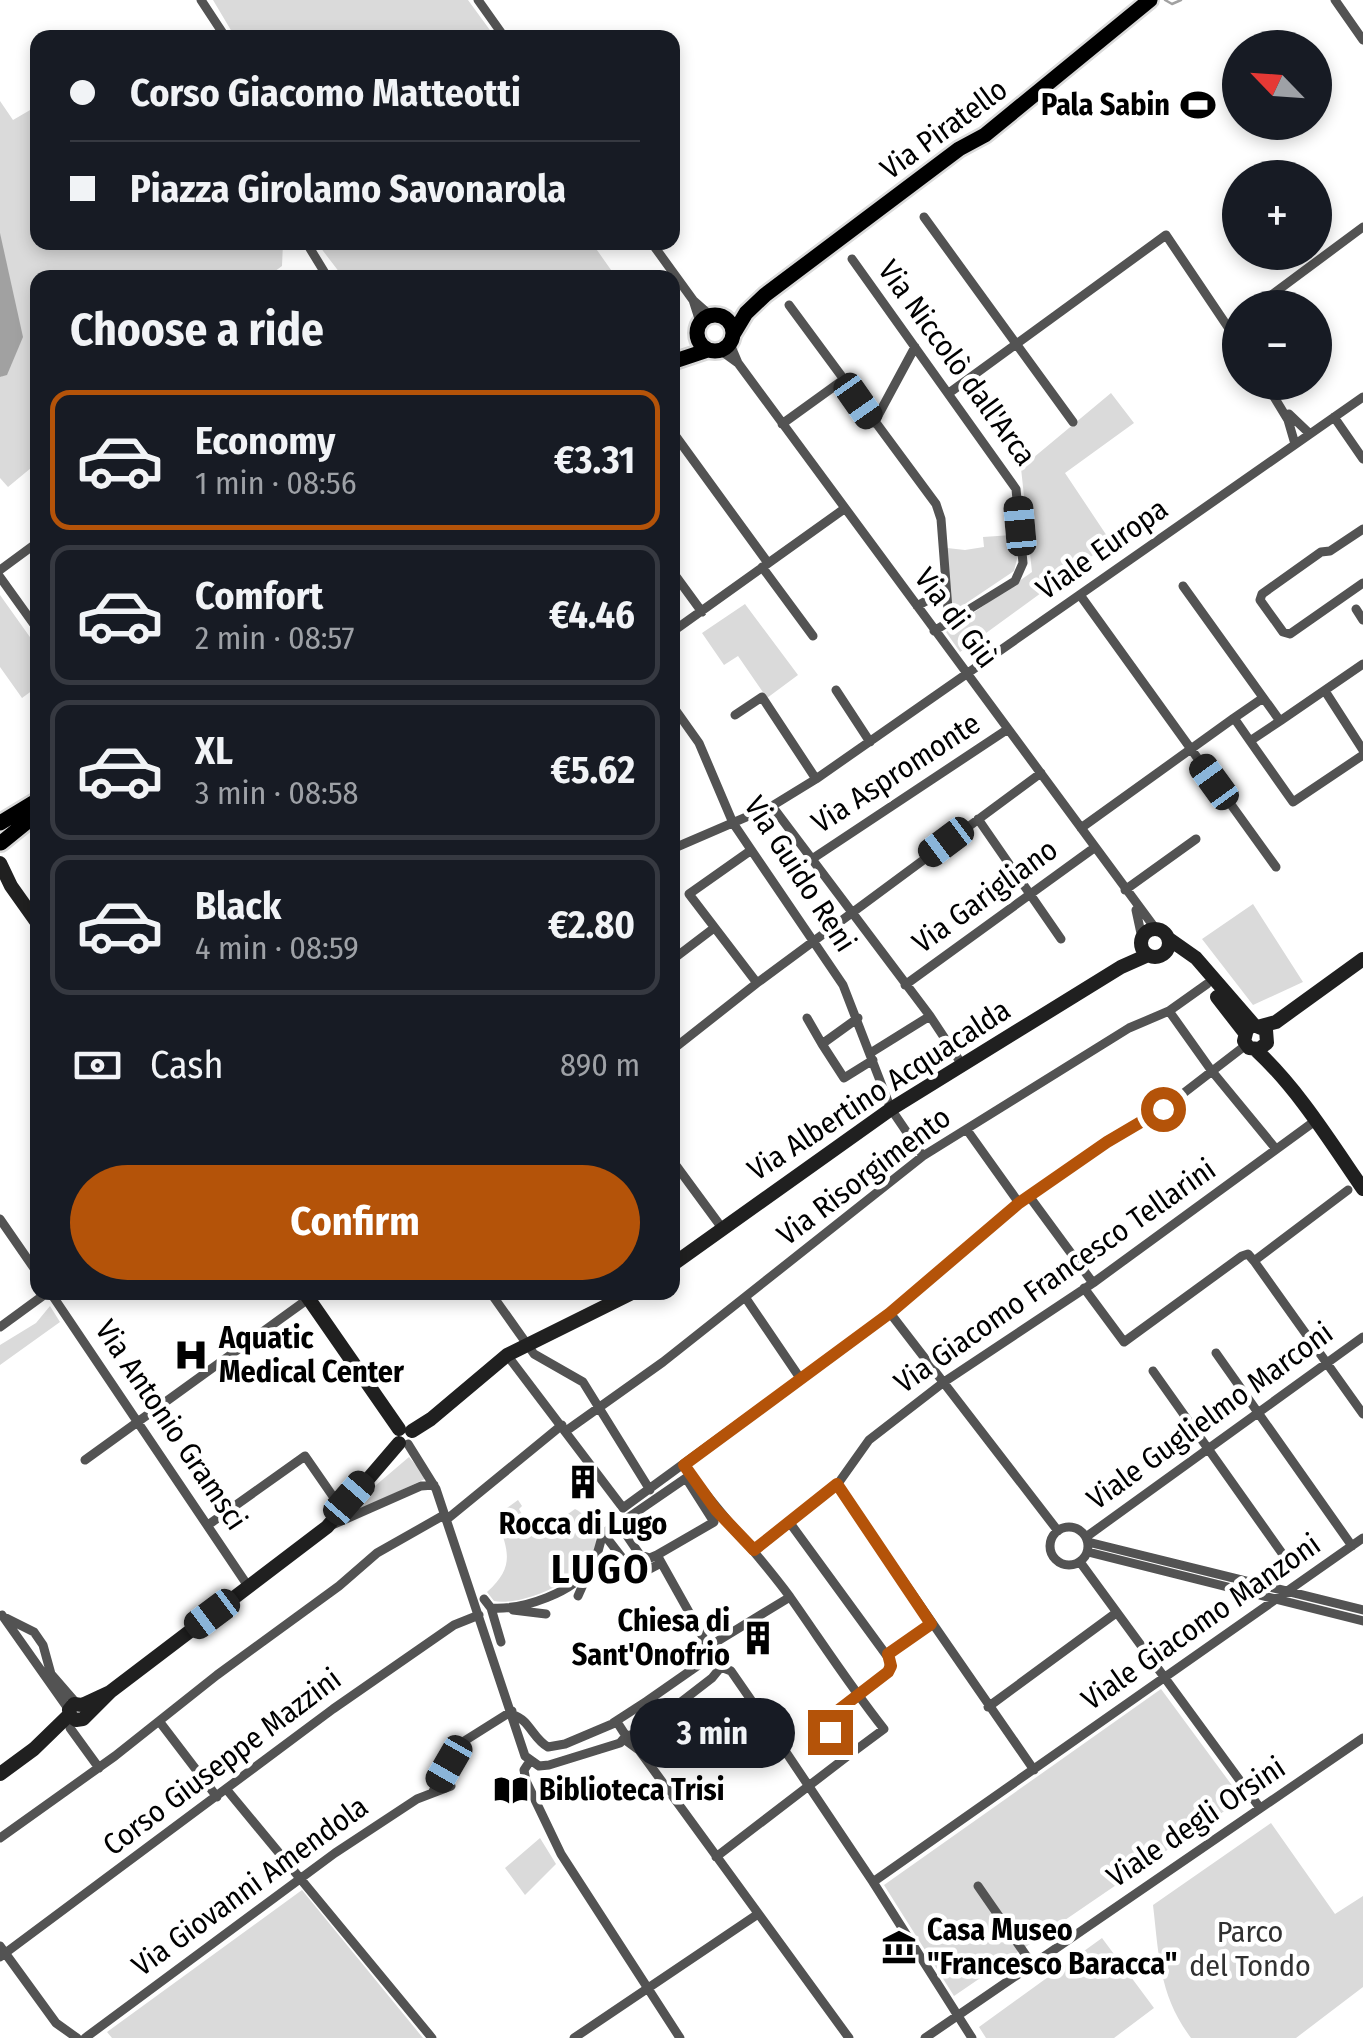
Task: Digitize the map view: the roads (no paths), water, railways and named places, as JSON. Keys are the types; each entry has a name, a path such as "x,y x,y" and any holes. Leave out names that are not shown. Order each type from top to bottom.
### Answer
{"main road":[{"name":"Via Piratello","path":"680,357 723,344 765,295 958,149 985,135 1150,0"},
{"name":"Via Piratello","path":"680,351 707,322 765,295"},
{"path":"707,322 723,344"},
{"path":"707,322 730,322 723,344"},
{"path":"0,822 30,805"},
{"path":"0,854 0,841 30,819"},
{"path":"0,863 5,882 30,914"},
{"path":"1155,928 1164,931 1167,946 1259,1035"},
{"name":"Via Albertino Acquacalda","path":"680,1259 892,1108 1121,967 1155,928"},
{"path":"1143,946 1157,957 1167,946"},
{"path":"1167,946 1196,958 1259,1035 1272,1065 1315,1120 1356,1189"},
{"path":"1259,1035 1363,959"},
{"path":"309,1300 405,1437"},
{"path":"0,1774 328,1527 405,1437 432,1419 507,1354 619,1300"}],"street":[{"path":"201,0 221,30"},
{"path":"478,0 499,30"},
{"path":"1335,0 1362,36"},
{"path":"924,217 1073,422"},
{"path":"1278,290 1363,227"},
{"path":"949,393 1166,235 1222,318"},
{"name":"Via Niccolò dall'Arca","path":"852,259 1016,489 1023,563 1015,581 934,631"},
{"path":"680,283 707,322"},
{"path":"789,305 940,512 949,622"},
{"name":"Via di Giù","path":"723,344 1155,928"},
{"path":"874,423 914,346"},
{"path":"782,424 843,380"},
{"name":"Viale Europa","path":"680,846 772,806 816,779 1363,396"},
{"path":"1277,400 1310,434"},
{"path":"1277,400 1295,444"},
{"path":"1334,417 1363,459"},
{"path":"680,443 813,636"},
{"path":"680,627 844,509"},
{"path":"1363,529 1330,552 1321,552 1260,598 1285,634 1292,634 1363,583"},
{"path":"30,549 0,573 30,618"},
{"path":"680,582 702,612"},
{"path":"1183,586 1280,721"},
{"path":"916,606 944,591"},
{"path":"1080,595 1276,867"},
{"path":"1356,608 1363,620"},
{"path":"1250,741 1363,664"},
{"path":"836,690 870,742"},
{"path":"1234,718 1293,802 1363,752 1325,691"},
{"path":"735,715 762,697 816,779"},
{"path":"1081,828 1264,698"},
{"name":"Via Guido Reni","path":"680,716 699,743 733,824 843,985 892,1108 923,1156"},
{"name":"Via Aspromonte","path":"812,859 1008,729"},
{"path":"680,1044 1041,774"},
{"path":"772,806 930,1016 963,1066"},
{"path":"978,819 1061,939"},
{"path":"1125,890 1196,839"},
{"name":"Via Garigliano","path":"906,985 1094,848"},
{"path":"750,851 689,894 757,983"},
{"name":"Via di Giù","path":"1134,902 1143,946"},
{"path":"680,954 714,928"},
{"name":"Via Risorgimento","path":"0,1838 340,1586 377,1553 446,1520 564,1428 663,1362 923,1156 1129,1028 1170,1011 1208,984"},
{"path":"1170,1011 1211,1070 1276,1149"},
{"path":"807,1018 844,1078 930,1016"},
{"path":"822,1044 858,1018"},
{"path":"659,1559 640,1556 619,1524 623,1508 890,1313 1019,1203 1163,1109 1259,1035"},
{"name":"Via Giacomo Francesco Tellarini","path":"754,1550 837,1484 869,1440 944,1382 1089,1286 1315,1120"},
{"path":"967,1130 1019,1203"},
{"path":"680,1171 722,1228"},
{"path":"1254,1261 1356,1189"},
{"path":"1030,1196 1124,1342 1248,1254 1363,1414"},
{"path":"0,1219 30,1262"},
{"path":"745,1298 800,1378"},
{"path":"0,1326 37,1300"},
{"name":"Via Antonio Gramsci","path":"55,1300 248,1586"},
{"path":"85,1460 301,1300"},
{"path":"495,1300 534,1354 582,1382 650,1490"},
{"path":"890,1313 1058,1531"},
{"name":"Viale Guglielmo Marconi","path":"1087,1544 1208,1448 1363,1336"},
{"path":"1216,1352 1352,1546"},
{"path":"507,1354 623,1508"},
{"path":"1153,1371 1289,1563"},
{"path":"405,1437 434,1484 525,1756 530,1760 539,1766 572,1761 640,1732 726,1669"},
{"path":"208,1525 305,1456 342,1508"},
{"path":"684,1465 716,1510 754,1550 790,1597 884,1729 716,1857"},
{"path":"578,1596 603,1532 686,1478 714,1522"},
{"path":"328,1527 420,1486 434,1484"},
{"path":"837,1484 1034,1770"},
{"path":"644,1572 725,1516"},
{"path":"790,1523 888,1654 890,1669 823,1722 849,1756"},
{"path":"1080,1562 1065,1565 1055,1559 1051,1542 1058,1531 1070,1527 1087,1544 1363,1621"},
{"path":"603,1532 630,1568"},
{"name":"Viale Giacomo Manzoni","path":"873,1882 1363,1538"},
{"path":"1080,1562 1087,1544"},
{"path":"1087,1544 1363,1610"},
{"path":"659,1559 710,1651 810,1788 972,2038"},
{"path":"1080,1562 1260,1808"},
{"path":"506,1609 570,1586 591,1567"},
{"path":"512,1713 548,1747 565,1744 613,1723 647,1701 724,1637 790,1597"},
{"path":"501,1642 487,1604 546,1614"},
{"path":"988,1707 1116,1613"},
{"path":"1,1614 34,1632 49,1676"},
{"path":"1,1614 76,1714 99,1768"},
{"name":"Corso Giuseppe Mazzini","path":"2,1952 365,1687 454,1625 479,1615"},
{"path":"888,1654 931,1624"},
{"path":"14,1636 23,1626"},
{"path":"31,1658 44,1654"},
{"path":"647,1701 659,1719"},
{"path":"432,1793 449,1764 450,1750 512,1713"},
{"path":"159,1721 217,1797"},
{"path":"613,1723 620,1725 625,1737 640,1750 849,2038"},
{"name":"Viale degli Orsini","path":"925,2038 1363,1738"},
{"path":"530,1760 524,1770 526,1781 561,1854 680,2038"},
{"name":"Via Giovanni Amendola","path":"81,2038 301,1878 417,1799 451,1786"},
{"path":"227,1790 432,2038"},
{"path":"978,1886 1032,1964"},
{"path":"574,2038 758,1914"},
{"path":"2,1952 56,2023 81,2038"},
{"path":"96,2029 104,2038"}],"waterway":[{"path":"1165,0 1172,4 1181,0"}],"place":[{"name":"Pala Sabin","path":"1198,105"},
{"name":"Aquatic Medical Center","path":"191,1355"},
{"name":"Rocca di Lugo","path":"583,1482"},
{"name":"Chiesa di Sant'Onofrio","path":"758,1638"},
{"name":"Biblioteca Trisi","path":"511,1790"},
{"name":"Casa Museo \"Francesco Baracca\"","path":"899,1947"}],"district":[{"name":"LUGO","path":"601,1570"}],"park label":[{"name":"Parco del Tondo","path":"1250,1949"}]}
